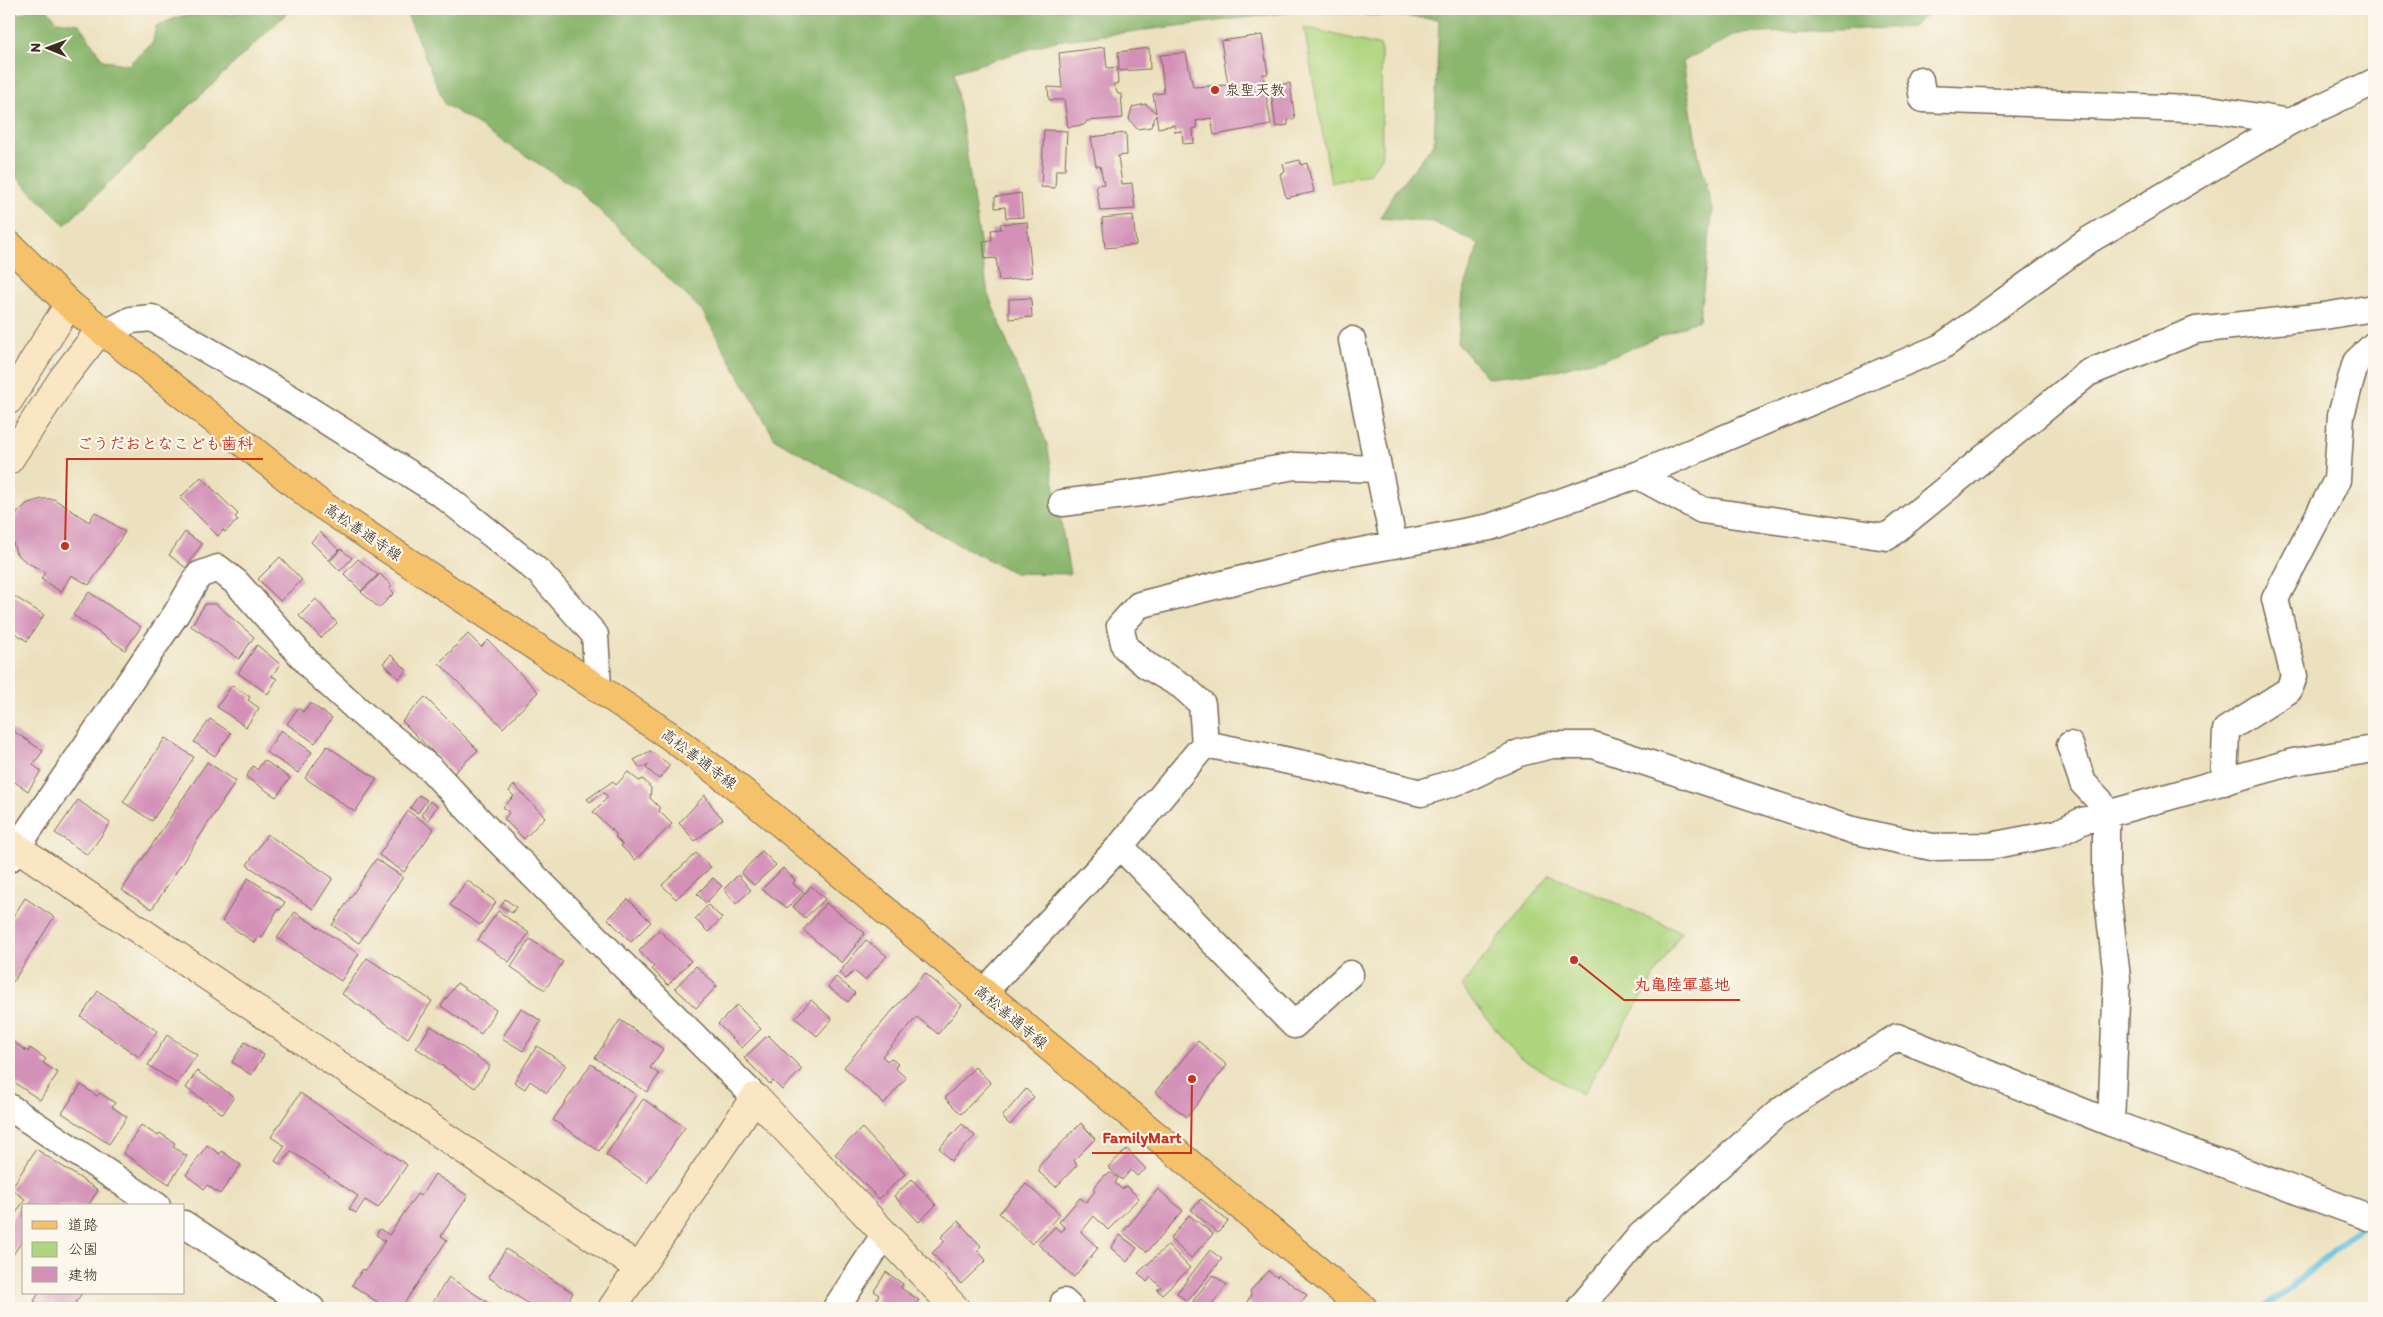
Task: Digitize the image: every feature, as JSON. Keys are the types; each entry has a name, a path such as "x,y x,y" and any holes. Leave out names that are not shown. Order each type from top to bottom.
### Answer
{"main road":[{"name":"高松善通寺線","path":"9,245 69,304 318,503 670,736 737,787 1363,1308"}],"street":[{"path":"1920,80 1923,99 2216,110 2289,122"},
{"path":"983,993 1120,846 1205,744 1202,704 1182,686 1146,665 1125,646 1120,626 1128,614 1139,605 1326,558 1490,527 1637,475 1942,347 2089,240 2289,122 2374,82"},
{"path":"9,400 69,304"},
{"path":"1637,475 1702,510 1888,537 2088,373 2196,330 2324,316 2374,308"},
{"path":"9,460 63,378 104,331 131,320 152,318 295,402 443,495 540,574 595,635 598,688"},
{"path":"1352,340 1394,545"},
{"path":"2224,782 2226,730 2289,690 2292,683 2294,676 2275,599 2337,480 2341,415 2356,362 2374,345"},
{"path":"1062,503 1147,492 1295,466 1378,469"},
{"path":"639,1268 11,849 176,614 199,575 218,568 237,583 315,670 367,718 431,769 488,830 755,1097 955,1308"},
{"path":"1205,744 1319,767 1421,793 1466,779 1519,753 1552,745 1593,746 1852,830 1932,847 2000,844 2058,833 2082,821 2292,762 2374,749"},
{"path":"2070,745 2083,783 2100,801 2106,815 2106,882 2117,978 2111,1123"},
{"path":"1120,846 1294,1025 1350,974"},
{"path":"1580,1308 1640,1236 1780,1111 1897,1037 2111,1123 2368,1217"},
{"path":"612,1308 755,1097"},
{"path":"9,1107 154,1204"},
{"path":"185,1225 311,1308"},
{"path":"836,1308 885,1234"}],"green space":[{"path":"29,9 47,9 57,21 79,24 103,60 128,65 153,42 156,26 181,16 199,15 213,10 230,15 248,9 291,9 65,225 9,170 9,11 22,14"},
{"path":"405,9 1934,9 1912,27 1737,34 1683,61 1698,153 1713,209 1699,320 1618,354 1553,371 1488,378 1458,344 1462,293 1479,244 1433,222 1380,218 1395,192 1434,144 1439,19 1300,11 1055,41 954,72 988,294 1047,444 1070,574 1015,573 955,543 775,439 702,311 578,189 445,104"},
{"path":"1304,27 1381,46 1382,157 1369,174 1331,183"},
{"path":"1550,874 1681,932 1582,1095 1518,1056 1461,987"}],"building":[{"name":"泉聖天教","path":"1262,35 1268,74 1263,74 1271,125 1214,135 1211,118 1196,121 1197,128 1193,129 1194,143 1183,144 1182,131 1175,132 1174,125 1158,128 1156,115 1151,127 1137,129 1129,119 1132,107 1146,104 1156,113 1153,94 1164,93 1160,55 1186,53 1193,87 1228,85 1221,41"},
{"path":"1105,47 1107,68 1117,67 1118,84 1113,84 1118,94 1121,94 1123,118 1087,121 1084,125 1068,127 1064,100 1049,100 1048,87 1062,88 1059,53"},
{"path":"1149,48 1150,69 1119,71 1118,52"},
{"path":"1290,83 1295,119 1288,120 1288,125 1276,127 1270,86"},
{"path":"1044,130 1067,131 1065,170 1056,170 1055,188 1041,187"},
{"path":"1126,133 1127,155 1118,156 1122,184 1132,183 1135,209 1100,211 1096,185 1104,184 1100,166 1096,166 1091,137"},
{"path":"1300,160 1301,165 1307,163 1314,192 1286,198 1280,174 1285,172 1283,164"},
{"path":"1021,193 1023,217 1006,218 1005,207 995,208 995,197"},
{"path":"1133,215 1136,245 1105,248 1102,218"},
{"path":"1027,222 1032,277 999,281 996,258 985,259 983,241 992,240 991,230 1001,229 1000,224"},
{"path":"1031,298 1032,317 1009,319 1009,299"},
{"path":"201,477 238,514 235,517 238,520 225,532 223,530 218,536 180,498"},
{"path":"42,499 54,499 89,522 95,512 125,532 89,585 71,575 61,592 41,579 45,572 26,562 16,553 12,539 12,526 18,512 28,503"},
{"path":"185,532 202,544 186,568 169,555"},
{"path":"320,532 339,550 329,560 311,542"},
{"path":"341,549 352,558 340,571 330,561"},
{"path":"280,557 302,580 280,601 258,579"},
{"path":"358,559 378,575 361,591 344,574"},
{"path":"380,574 392,586 390,588 394,593 379,608 361,592"},
{"path":"89,592 141,627 125,650 73,615"},
{"path":"9,593 44,615 27,641 9,629"},
{"path":"316,599 337,623 321,638 299,616"},
{"path":"205,604 216,604 254,637 239,659 191,626"},
{"path":"468,634 481,647 488,640 538,692 503,728 439,663"},
{"path":"257,645 280,664 272,676 277,679 268,694 238,673"},
{"path":"391,655 407,670 399,679 383,663"},
{"path":"232,685 250,697 248,700 259,708 246,727 217,707"},
{"path":"425,697 478,750 454,773 402,721"},
{"path":"310,703 332,718 315,743 287,724 298,708 303,712"},
{"path":"210,719 231,733 215,756 194,742"},
{"path":"9,728 43,751 33,765 41,771 28,791 9,778"},
{"path":"281,730 312,752 298,773 266,752"},
{"path":"165,738 194,757 152,821 123,802"},
{"path":"327,746 377,779 355,812 305,778"},
{"path":"650,751 670,765 659,779 646,768 649,764 640,768 634,760"},
{"path":"264,760 290,778 276,797 246,777 253,766 257,770"},
{"path":"207,762 236,781 152,909 122,890"},
{"path":"628,772 639,781 643,779 651,788 650,798 660,808 659,811 672,824 635,860 621,846 622,844 616,838 616,834 593,812 608,797 603,792 590,802 587,799 613,781 616,785"},
{"path":"514,785 545,817 524,839 504,819 509,813 503,807 514,796 509,791"},
{"path":"419,795 427,800 418,813 410,808"},
{"path":"705,795 723,819 695,841 679,823"},
{"path":"78,800 110,823 88,855 55,833"},
{"path":"430,801 437,806 428,820 421,815"},
{"path":"408,811 434,829 404,872 379,855"},
{"path":"267,834 333,878 313,909 247,865"},
{"path":"762,851 776,865 754,885 741,873"},
{"path":"696,853 711,867 676,899 662,885"},
{"path":"376,859 403,877 359,943 332,925"},
{"path":"783,868 795,880 793,884 803,892 787,908 762,889"},
{"path":"738,875 751,890 736,904 724,889"},
{"path":"248,878 285,902 280,910 278,909 262,938 259,936 255,943 222,921"},
{"path":"713,878 722,886 706,903 697,894"},
{"path":"467,880 496,902 480,925 450,905"},
{"path":"811,886 825,899 805,918 793,907"},
{"path":"25,898 54,917 13,982 9,979 9,923"},
{"path":"505,899 516,907 512,913 501,906"},
{"path":"628,899 651,922 631,942 608,919"},
{"path":"826,903 865,933 842,963 803,930"},
{"path":"708,905 722,918 708,932 695,919"},
{"path":"498,911 529,933 509,962 478,940"},
{"path":"295,912 359,954 341,981 277,938"},
{"path":"659,930 691,961 668,985 652,969 654,967 639,951"},
{"path":"530,939 563,962 545,990 511,967"},
{"path":"866,940 887,956 865,980 854,971 846,979 839,973"},
{"path":"367,958 432,1001 408,1038 342,994"},
{"path":"696,966 717,986 696,1008 675,988"},
{"path":"925,973 962,1005 938,1034 917,1017 882,1056 887,1061 891,1058 898,1064 895,1068 906,1078 884,1104 844,1067"},
{"path":"836,977 855,993 848,1002 828,987"},
{"path":"457,983 496,1010 481,1034 441,1006"},
{"path":"98,991 157,1031 139,1057 81,1017"},
{"path":"811,1000 832,1019 817,1036 795,1018"},
{"path":"737,1005 761,1029 742,1048 718,1024"},
{"path":"521,1008 541,1021 523,1051 502,1038"},
{"path":"620,1020 663,1049 650,1068 659,1074 647,1092 595,1058"},
{"path":"431,1026 490,1066 475,1088 416,1048"},
{"path":"167,1035 197,1055 177,1084 148,1065"},
{"path":"768,1035 802,1069 782,1090 773,1081 770,1084 744,1058"},
{"path":"12,1041 28,1052 30,1048 46,1059 43,1063 58,1073 40,1100 9,1079 9,1045"},
{"path":"1198,1041 1227,1065 1187,1117 1155,1092"},
{"path":"245,1042 264,1055 251,1075 232,1062"},
{"path":"537,1046 566,1065 547,1093 530,1081 525,1089 514,1082"},
{"path":"591,1064 636,1095 599,1151 553,1120"},
{"path":"975,1067 991,1083 961,1114 945,1098"},
{"path":"197,1071 234,1097 223,1114 186,1088"},
{"path":"81,1085 97,1096 100,1093 115,1103 112,1107 127,1117 109,1144 62,1113"},
{"path":"1026,1089 1034,1097 1010,1125 1002,1117"},
{"path":"300,1093 407,1165 378,1208 365,1200 356,1213 349,1209 358,1196 291,1151 281,1165 275,1161 285,1146 271,1137"},
{"path":"643,1099 685,1127 647,1183 606,1155"},
{"path":"1081,1123 1095,1139 1074,1160 1077,1165 1056,1187 1039,1172 1039,1166"},
{"path":"962,1124 975,1136 951,1161 939,1148"},
{"path":"141,1125 158,1136 160,1133 175,1143 173,1147 187,1156 169,1184 123,1153"},
{"path":"862,1128 905,1174 879,1199 835,1154"},
{"path":"207,1145 220,1154 222,1151 241,1165 220,1194 207,1185 204,1189 186,1175"},
{"path":"36,1149 98,1190 89,1204 22,1204 22,1241 9,1261 9,1224 25,1199 11,1189"},
{"path":"1127,1149 1146,1169 1137,1176 1131,1170 1122,1180 1108,1167"},
{"path":"1111,1173 1118,1178 1115,1183 1122,1189 1127,1186 1139,1198 1108,1230 1094,1216 1081,1232 1098,1248 1074,1277 1038,1244 1055,1227 1061,1232 1065,1228 1059,1222 1080,1198 1086,1202 1095,1191 1093,1189 1105,1175"},
{"path":"435,1174 468,1196 441,1236 447,1240 401,1308 386,1308 352,1285 363,1269 365,1271 385,1241 376,1235 380,1229 389,1235 417,1194 421,1196"},
{"path":"912,1179 936,1205 919,1222 894,1196"},
{"path":"1026,1184 1060,1214 1032,1244 999,1213"},
{"path":"1158,1189 1183,1211 1147,1252 1123,1232"},
{"path":"1201,1199 1228,1221 1218,1233 1191,1210"},
{"path":"1189,1215 1213,1234 1191,1258 1170,1239"},
{"path":"958,1221 981,1246 977,1250 986,1260 961,1284 932,1253 945,1241 941,1237"},
{"path":"1120,1235 1137,1248 1127,1262 1111,1248"},
{"path":"1168,1245 1190,1268 1162,1294 1157,1290 1161,1287 1151,1277 1147,1282 1138,1273"},
{"path":"506,1249 573,1293 564,1308 535,1308 488,1277"},
{"path":"1210,1250 1222,1259 1187,1302 1177,1293"},
{"path":"1268,1271 1277,1277 1278,1275 1307,1295 1296,1308 1255,1308 1247,1302 1251,1295 1250,1291"},
{"path":"886,1272 903,1284 901,1288 919,1300 913,1308 888,1308 876,1300 879,1295 874,1291"},
{"path":"1213,1275 1227,1285 1209,1308 1203,1308 1193,1301"},
{"path":"449,1277 496,1308 436,1308 431,1305"},
{"path":"38,1294 81,1294 72,1308 63,1308 54,1302 51,1308 46,1308 34,1301"}],"waterway":[{"path":"2264,1308 2361,1226 2374,1194"}],"place":[{"name":"泉聖天教","path":"1215,90"},
{"name":"ごうだおとなこども歯科","path":"65,546"},
{"name":"丸亀陸軍墓地","path":"1574,960"},
{"name":"FamilyMart","path":"1192,1079"}]}
